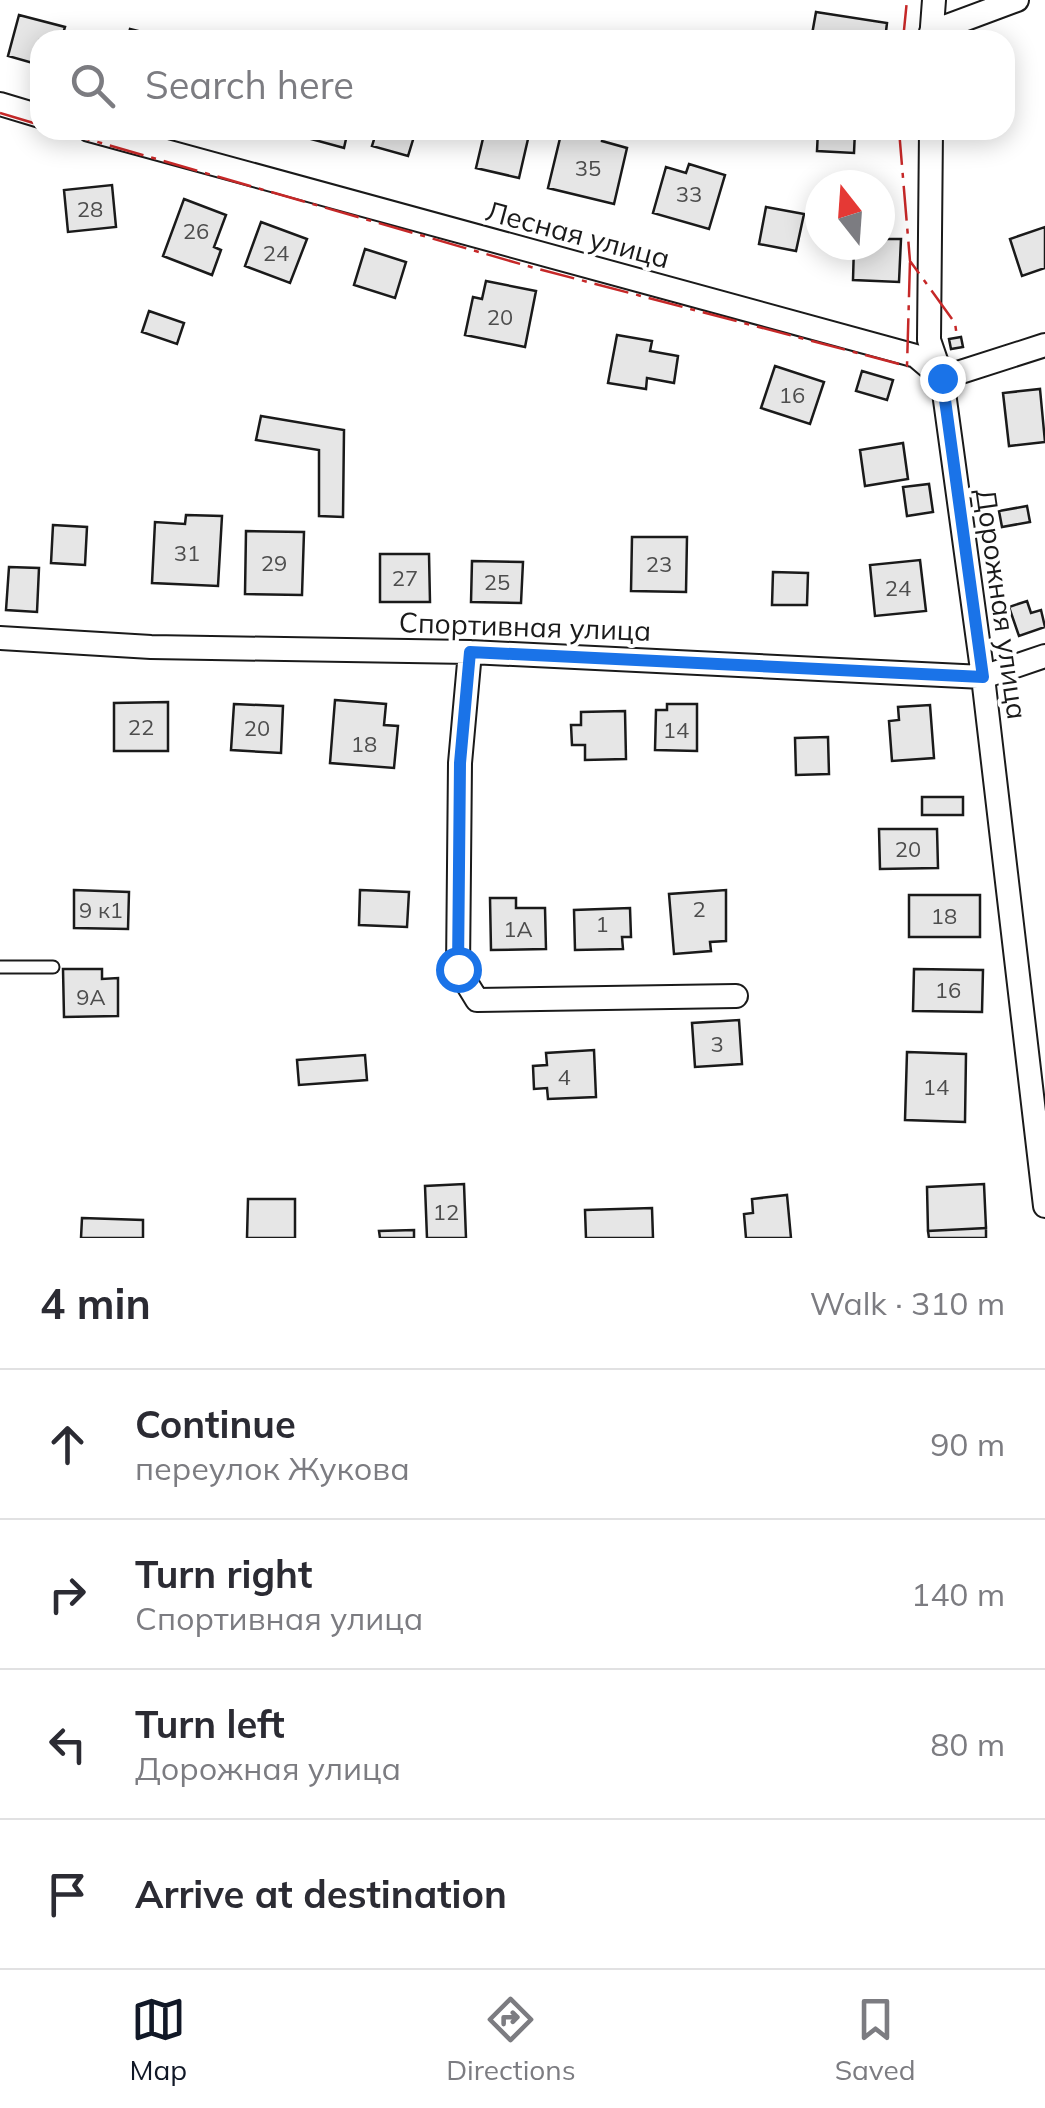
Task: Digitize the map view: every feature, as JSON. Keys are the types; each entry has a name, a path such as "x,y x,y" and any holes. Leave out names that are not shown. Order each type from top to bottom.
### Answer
{"street":[{"path":"932,30 934,0"},
{"path":"945,30 1017,0"},
{"path":"0,104 30,113"},
{"name":"Лесная улица","path":"126,140 916,356 942,378"},
{"name":"Дорожная улица","path":"930,140 929,340 942,378 983,677 1045,1206"},
{"path":"942,378 1045,345"},
{"name":"Спортивная улица","path":"0,638 151,648 470,652 983,677 1045,656"},
{"path":"470,652 460,763 458,969 477,1000 736,996"}],"lane":[{"path":"0,967 53,968"}],"building":[{"path":"816,12 887,23 886,30 813,30"},
{"path":"19,15 65,27 30,30 30,62 8,56"},
{"path":"315,140 346,140 344,148"},
{"path":"374,140 413,140 408,156 372,146"},
{"path":"483,140 528,140 519,178 476,168"},
{"path":"560,140 602,140 627,148 614,204 548,188"},
{"path":"818,140 855,140 854,153 817,151"},
{"path":"689,164 725,175 709,229 653,213 666,167 686,173"},
{"path":"112,185 116,227 68,232 64,190"},
{"path":"184,199 226,215 214,247 221,250 212,275 163,256"},
{"path":"766,207 804,214 796,251 759,244"},
{"path":"261,222 307,239 290,283 245,266"},
{"path":"1045,227 1045,268 1022,276 1010,239"},
{"path":"895,239 901,239 899,282 853,280 854,260 895,260"},
{"path":"365,249 406,262 395,298 354,285"},
{"path":"486,281 536,291 525,347 465,335 473,297 482,299"},
{"path":"149,311 184,323 177,344 142,332"},
{"path":"617,335 652,341 650,351 678,356 674,383 647,378 646,389 608,383"},
{"path":"961,337 963,347 951,349 949,339"},
{"path":"775,366 824,382 810,424 761,408"},
{"path":"862,371 893,380 887,400 856,391"},
{"path":"1040,389 1045,442 1009,446 1003,393"},
{"path":"261,416 344,430 343,517 319,516 319,450 256,440"},
{"path":"903,443 908,479 865,486 860,450"},
{"path":"929,484 933,512 907,516 903,487"},
{"path":"1027,506 1030,522 1002,527 999,511"},
{"path":"186,515 222,516 218,586 152,583 155,522 185,524"},
{"path":"53,525 87,527 85,565 51,563"},
{"path":"246,531 304,532 302,595 245,594"},
{"path":"632,537 687,537 686,592 631,591"},
{"path":"380,554 429,554 430,602 380,602"},
{"path":"920,560 926,611 875,616 870,565"},
{"path":"472,561 523,562 521,603 471,602"},
{"path":"9,567 39,568 37,612 6,610"},
{"path":"773,572 808,573 807,605 772,605"},
{"path":"1027,601 1031,613 1041,610 1045,627 1019,636 1009,607"},
{"path":"335,700 386,704 384,725 398,726 394,768 330,763"},
{"path":"168,702 168,751 114,751 114,703"},
{"path":"234,704 283,706 281,753 231,750"},
{"path":"667,704 697,704 697,751 655,750 656,710 667,710"},
{"path":"930,705 934,758 892,761 889,721 899,720 898,707"},
{"path":"625,711 626,759 585,760 585,745 572,745 571,725 581,725 581,712"},
{"path":"828,737 829,774 796,775 795,738"},
{"path":"922,797 963,797 963,815 922,815"},
{"path":"879,829 937,829 938,868 880,869"},
{"path":"74,890 129,892 128,929 74,928"},
{"path":"360,890 409,892 407,927 359,925"},
{"path":"726,890 726,941 710,942 711,951 674,954 669,894"},
{"path":"909,895 980,895 980,937 909,937"},
{"path":"490,898 516,898 516,908 545,908 546,949 491,950"},
{"path":"630,908 631,937 622,937 623,949 575,950 574,910"},
{"path":"63,969 102,969 102,979 118,978 118,1016 64,1017"},
{"path":"914,969 983,970 982,1012 913,1011"},
{"path":"739,1020 742,1064 695,1067 692,1023"},
{"path":"594,1050 596,1097 548,1099 547,1088 534,1089 533,1066 547,1065 546,1053"},
{"path":"907,1052 966,1054 965,1122 905,1120"},
{"path":"365,1055 367,1080 299,1085 297,1060"},
{"path":"464,1184 466,1238 427,1238 425,1186"},
{"path":"984,1184 986,1228 928,1231 927,1187"},
{"path":"787,1195 791,1238 746,1238 744,1214 753,1213 752,1199"},
{"path":"248,1199 295,1199 295,1238 247,1238"},
{"path":"652,1208 653,1238 586,1238 585,1210"},
{"path":"82,1218 143,1220 143,1238 81,1238"},
{"path":"986,1228 986,1238 929,1238 928,1231"},
{"path":"414,1230 414,1238 380,1238 379,1231"}],"power":[{"path":"904,30 907,0"},
{"path":"0,113 30,122"},
{"path":"91,140 531,267 907,366 910,261"},
{"path":"900,140 910,261 955,323 957,337"}],"route":[{"path":"458,969 460,763 470,652 983,677 942,378"}]}
